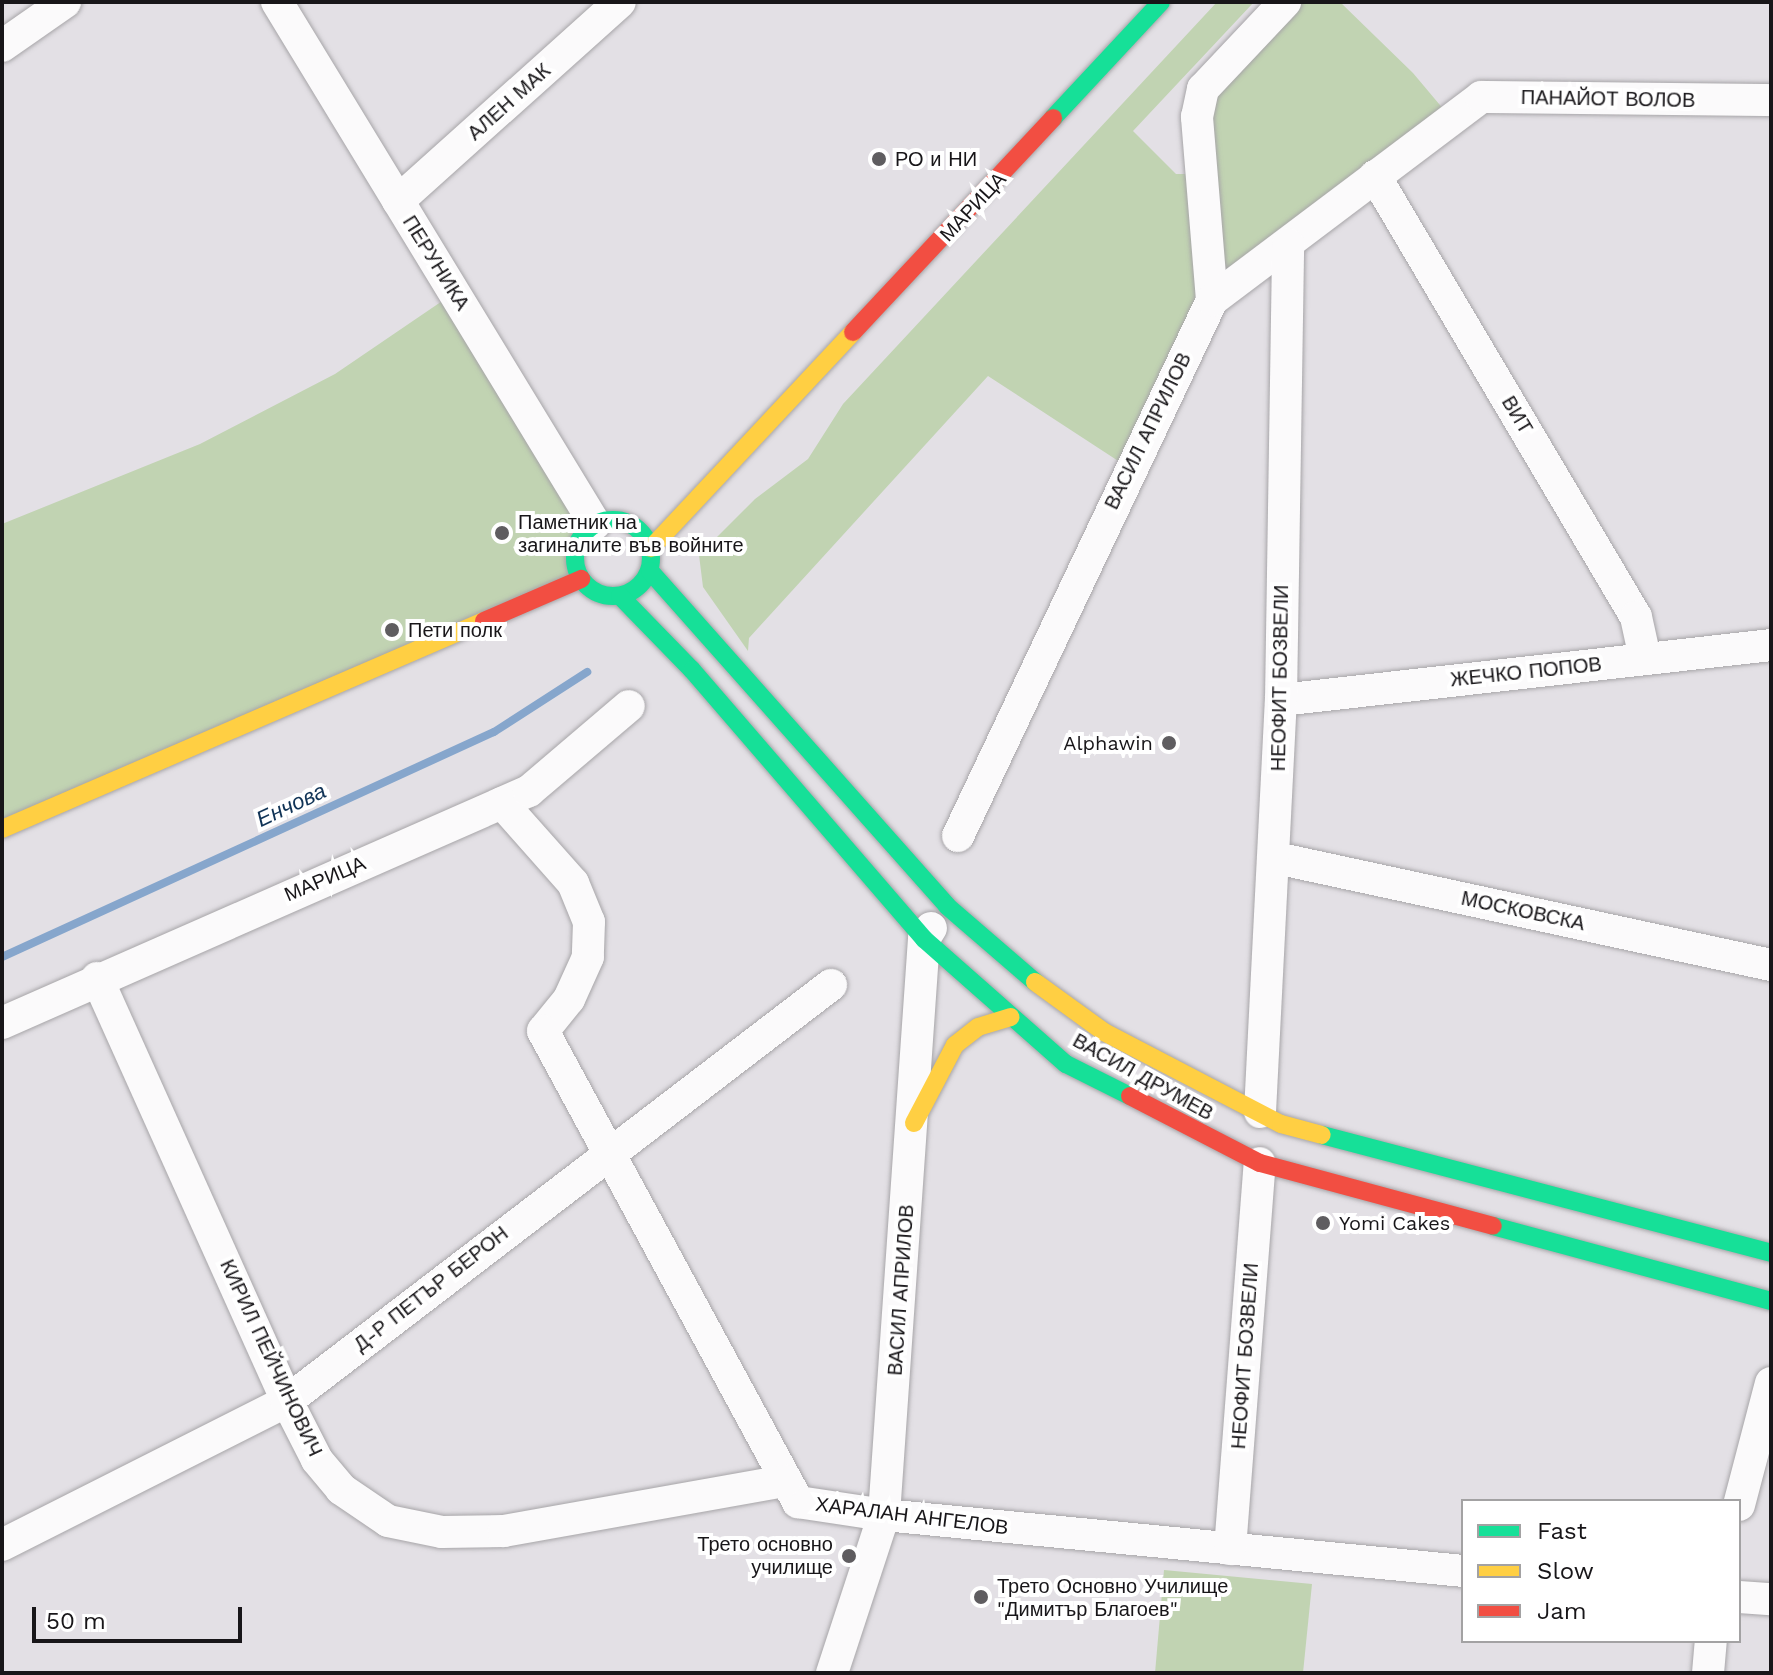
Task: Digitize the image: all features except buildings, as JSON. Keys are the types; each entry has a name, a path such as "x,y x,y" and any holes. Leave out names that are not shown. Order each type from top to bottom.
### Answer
{"street":[{"path":"2,46 65,2"},
{"name":"ПЕРУНИКА","path":"277,2 595,524"},
{"name":"АЛЕН МАК","path":"398,201 620,2"},
{"path":"1212,300 1197,117 1203,89 1285,2"},
{"name":"МАРИЦА","path":"783,411 1149,6"},
{"name":"ПАНАЙОТ ВОЛОВ","path":"1450,117 1481,97 1771,100"},
{"name":"ВАСИЛ АПРИЛОВ","path":"958,836 1212,300 1450,117"},
{"name":"ВИТ","path":"1375,176 1636,617 1645,658"},
{"name":"НЕОФИТ БОЗВЕЛИ","path":"1260,1112 1276,858 1288,244"},
{"path":"649,517 650,571 638,587 620,596 598,593 581,579 576,548 595,524 649,517 783,411"},
{"path":"651,548 783,411"},
{"name":"ВАСИЛ ДРУМЕВ","path":"650,571 947,906 999,955 1104,1032 1281,1124 1771,1253"},
{"path":"2,829 581,579"},
{"name":"ВАСИЛ ДРУМЕВ","path":"620,596 692,670 924,939 1066,1064 1260,1163 1771,1301"},
{"name":"ЖЕЧКО ПОПОВ","path":"1281,700 1771,645"},
{"name":"МАРИЦА","path":"2,1023 97,978 529,791 629,706"},
{"name":"ХАРАЛАН АНГЕЛОВ","path":"502,803 573,883 589,922 588,957 569,999 543,1031 798,1502 884,1515 1461,1571"},
{"name":"МОСКОВСКА","path":"1276,858 1771,965"},
{"path":"924,939 947,906"},
{"name":"ВАСИЛ АПРИЛОВ","path":"832,1673 884,1515 914,1123 924,939"},
{"name":"КИРИЛ ПЕЙЧИНОВИЧ","path":"97,978 287,1401 317,1460 341,1489 388,1521 442,1532 504,1531 603,1517 786,1481"},
{"name":"Д-Р ПЕТЪР БЕРОН","path":"2,1545 287,1401 608,1152 831,985"},
{"path":"914,1123 955,1045 978,1027 1011,1017"},
{"name":"НЕОФИТ БОЗВЕЛИ","path":"1230,1549 1260,1163"},
{"path":"1741,1499 1771,1383"},
{"path":"1741,1597 1771,1599"},
{"path":"1708,1673 1711,1643"}],"green space":[{"path":"1217,2 1254,2 1133,131 1176,174 1200,174 1197,117 1285,2 1340,2 1413,73 1450,117 1212,300 1129,468 988,376 749,638 748,651 703,587 699,555 755,499 808,459 843,404"},
{"path":"454,293 595,524 576,548 581,579 2,829 2,524 200,444 335,374"},
{"path":"1164,1570 1312,1584 1303,1673 1155,1673"}],"waterway":[{"name":"Енчова","path":"2,957 494,732 587,672"}],"traffic: fast":[{"path":"1053,118 1161,2"},
{"path":"606,520 620,520 634,526 645,537 651,558 648,573 640,585 620,596 606,596 592,590 581,579 575,565 575,551 581,537 592,526 606,520"},
{"path":"650,571 947,906 1035,982"},
{"path":"620,596 692,670 924,939 1066,1064 1130,1096"},
{"path":"1322,1135 1771,1253"},
{"path":"1493,1226 1771,1301"}],"traffic: slow":[{"path":"651,548 853,332"},
{"path":"2,829 484,621"},
{"path":"1035,982 1104,1032 1281,1124 1322,1135"},
{"path":"914,1123 955,1045 978,1027 1011,1017"}],"traffic: jam":[{"path":"853,332 1053,118"},
{"path":"484,621 581,579"},
{"path":"1130,1096 1260,1163 1493,1226"}],"place":[{"name":"РО и НИ","path":"879,159"},
{"name":"Паметник на загиналите във войните","path":"502,533"},
{"name":"Пети полк","path":"392,630"},
{"name":"Alphawin","path":"1169,743"},
{"name":"Yomi Cakes","path":"1323,1223"},
{"name":"Трето основно училище","path":"849,1556"},
{"name":"Трето Основно Училище \"Димитър Благоев\"","path":"981,1597"}]}
